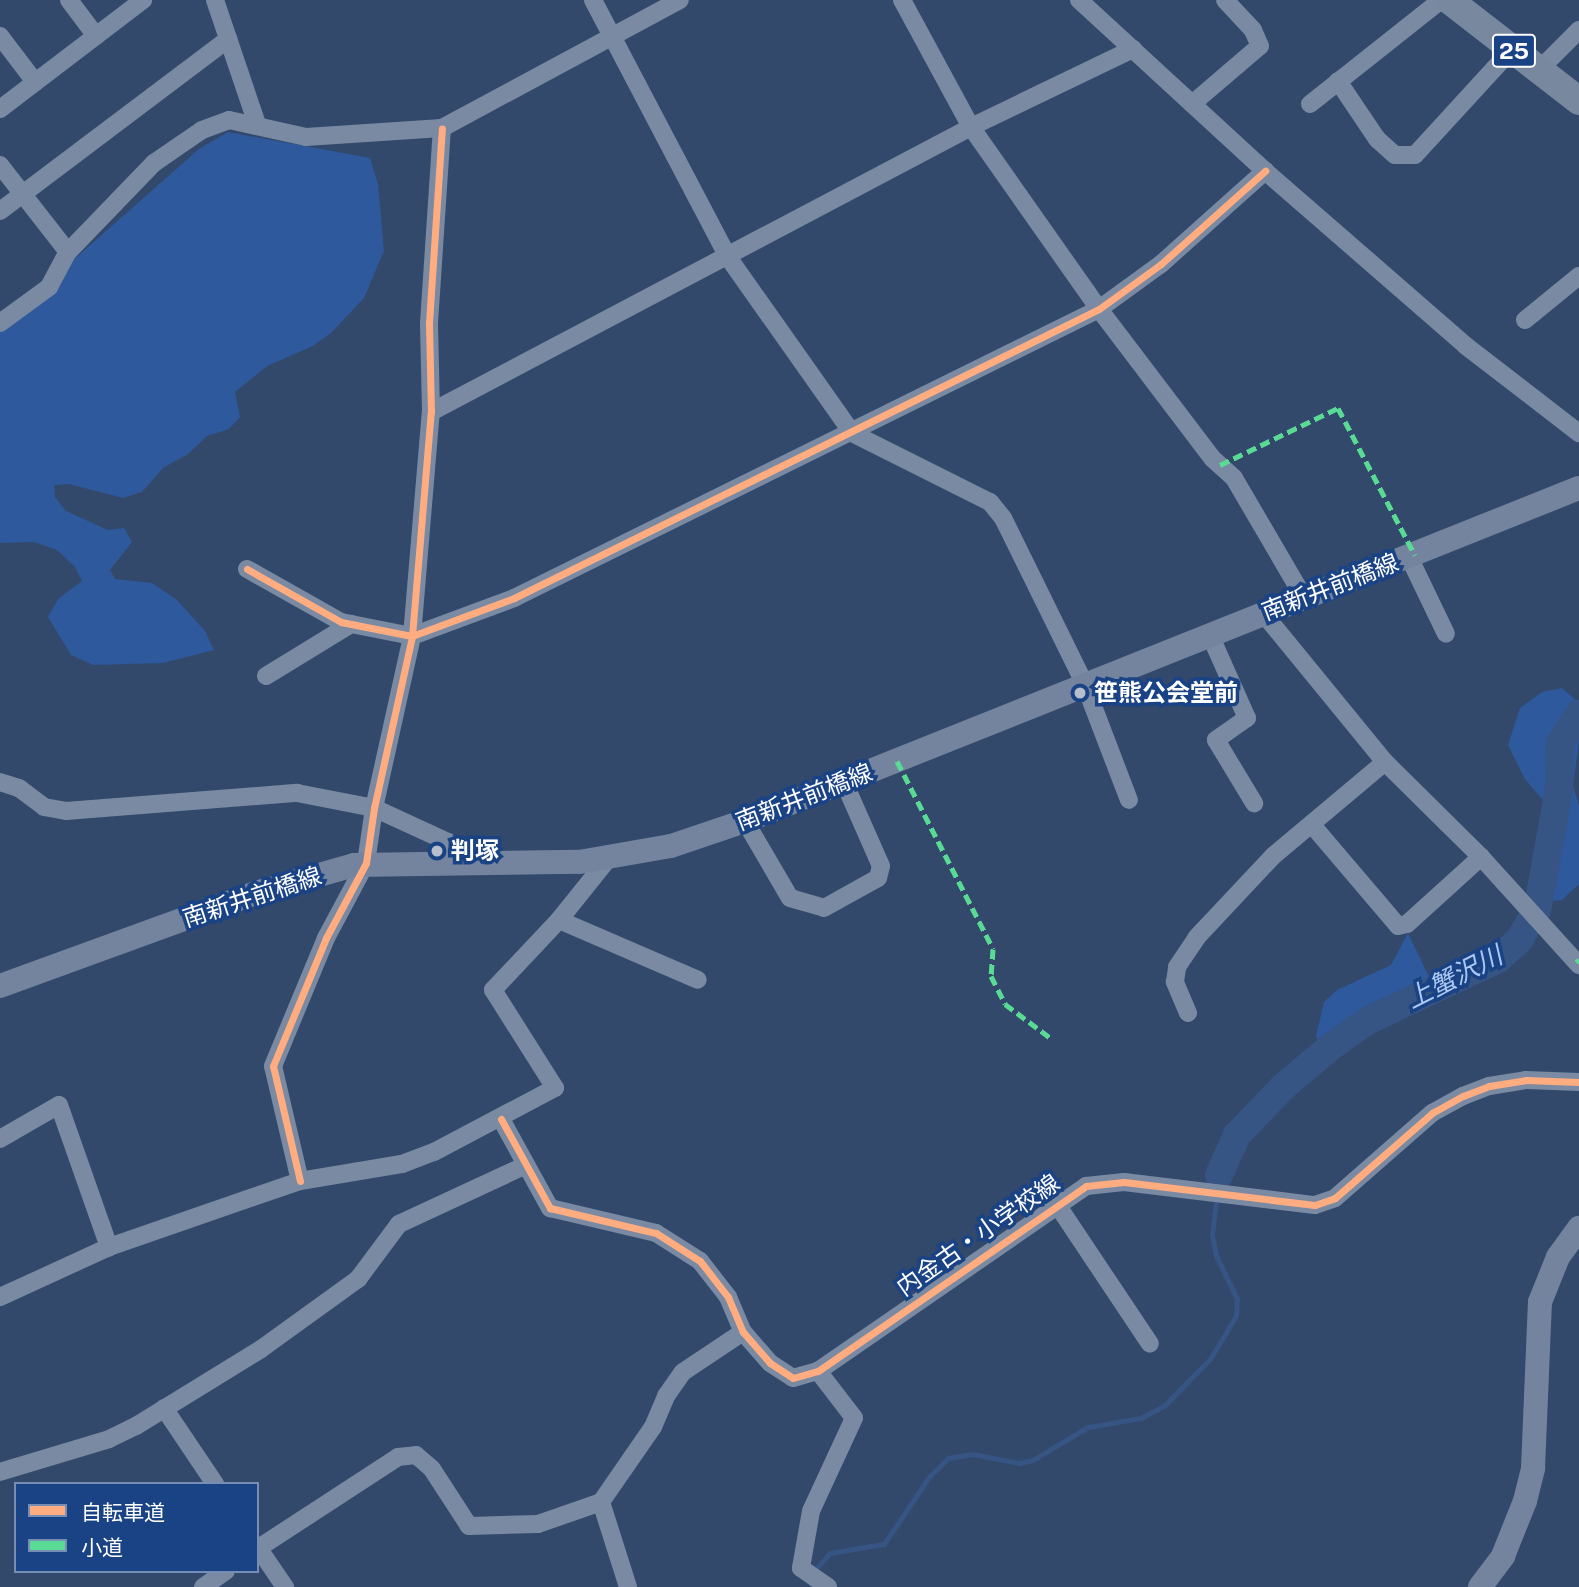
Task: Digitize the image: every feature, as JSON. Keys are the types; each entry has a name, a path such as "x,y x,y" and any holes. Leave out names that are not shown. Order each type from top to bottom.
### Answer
{"main road":[{"name":"25","path":"1449,0 1579,101"},
{"name":"南新井前橋線","path":"0,986 246,896 366,863 608,859 671,846 745,821 1264,613 1577,494"},
{"path":"1480,1587 1503,1556 1527,1494 1533,1468 1540,1302 1558,1257 1579,1228"}],"street":[{"path":"69,0 96,36"},
{"path":"0,109 143,0"},
{"path":"215,0 257,124"},
{"path":"593,0 614,35 728,257 852,433 990,502 1003,518 1085,685 1129,800"},
{"path":"0,323 49,287 68,252 154,163 202,130 229,120 257,124 306,137 442,128 680,0"},
{"path":"902,0 971,127 1099,309 1213,459 1234,478 1304,598"},
{"path":"1079,0 1265,172 1466,346 1579,433"},
{"path":"1192,104 1260,46 1253,30 1225,0"},
{"path":"1310,104 1441,0"},
{"path":"1539,70 1579,30"},
{"path":"0,36 35,82"},
{"path":"0,211 228,39"},
{"path":"431,412 971,127 1133,49"},
{"path":"1338,81 1377,139 1395,155 1415,155 1512,49"},
{"path":"299,1181 273,1066 326,938 366,863 374,808 412,636 431,412 429,323 442,128"},
{"path":"0,165 68,252"},
{"path":"247,569 351,624 412,636 514,598 782,462 852,433 1099,309 1161,264 1265,172"},
{"path":"1525,320 1579,276"},
{"path":"1409,557 1446,634"},
{"path":"1264,613 1385,762 1481,857 1579,965"},
{"path":"266,676 351,624"},
{"path":"1210,635 1247,718 1216,740 1254,803"},
{"path":"1188,1013 1175,982 1177,967 1197,937 1273,856 1314,826 1385,762"},
{"path":"0,782 19,788 44,807 66,811 297,793 374,808 448,842 470,862"},
{"path":"745,821 790,898 824,908 878,878 881,866 844,782"},
{"path":"1314,826 1398,926 1407,925 1481,857"},
{"path":"0,1297 109,1247 299,1181 402,1164 501,1119 555,1088 493,990 559,920 608,859"},
{"path":"559,920 698,980"},
{"name":"内金古・小学校線","path":"501,1119 524,1166 550,1208 656,1233 700,1261 728,1297 743,1332 781,1373 793,1378 818,1371 1073,1191 1109,1181 1315,1205 1335,1198 1432,1113 1456,1099 1489,1086 1526,1080 1579,1082"},
{"path":"0,1139 60,1105 109,1247"},
{"path":"0,1472 109,1439 164,1408 261,1349 358,1279 399,1224 524,1166"},
{"path":"1056,1203 1150,1344"},
{"path":"259,1547 398,1457 415,1455 432,1469 469,1527 538,1524 601,1502 653,1427 666,1396 683,1373 743,1332"},
{"path":"818,1371 854,1418 811,1511 801,1568 820,1585"},
{"path":"164,1408 214,1482"},
{"path":"601,1502 628,1587"},
{"path":"259,1549 285,1587"},
{"path":"203,1587 223,1573"}],"shaded area":[{"path":"228,132 370,158 378,184 384,251 364,298 332,332 313,346 267,366 235,392 240,417 229,429 207,436 188,454 163,468 142,492 123,498 69,484 54,485 55,497 66,511 108,530 124,528 132,542 110,570 115,579 152,583 177,600 205,631 214,650 163,663 93,665 71,655 48,617 58,599 82,581 75,567 57,550 34,542 0,543 0,332 40,303 54,277 199,149"},
{"path":"1562,688 1579,703 1558,722 1550,754 1547,805 1525,779 1508,745 1520,708 1542,692"},
{"path":"1576,732 1579,741 1573,786 1579,806 1579,884 1562,900 1550,901 1568,743"},
{"path":"1408,933 1432,983 1381,1003 1319,1044 1316,1036 1324,1002 1337,990 1391,965"}],"waterway":[{"name":"上蟹沢川","path":"1219,1175 1237,1135 1283,1087 1328,1049 1367,1021 1498,959 1519,940 1537,910 1559,789 1560,743 1579,714"},
{"path":"1218,1189 1219,1175"},
{"path":"813,1572 830,1553 884,1544 929,1477 948,1458 973,1454 1019,1463 1033,1460 1088,1427 1141,1418 1165,1405 1210,1359 1236,1316 1237,1299 1216,1256 1212,1235 1217,1197"}],"marked path":[{"path":"1220,465 1338,408 1415,555"},
{"path":"897,761 993,949 991,976 1005,1004 1052,1039"}],"cycle path":[{"path":"300,1181 273,1066 326,938 366,863 374,808 412,636 431,412 429,323 442,128"},
{"path":"247,569 341,622 412,636 514,598 1099,309 1161,264 1265,171"},
{"path":"501,1119 550,1208 656,1233 700,1261 728,1297 743,1332 770,1363 793,1378 818,1371 1086,1186 1124,1182 1315,1205 1335,1198 1432,1113 1463,1096 1489,1086 1526,1080 1579,1082"}],"place":[{"name":"笹熊公会堂前","path":"1080,693"},
{"name":"判塚","path":"437,851"}]}
